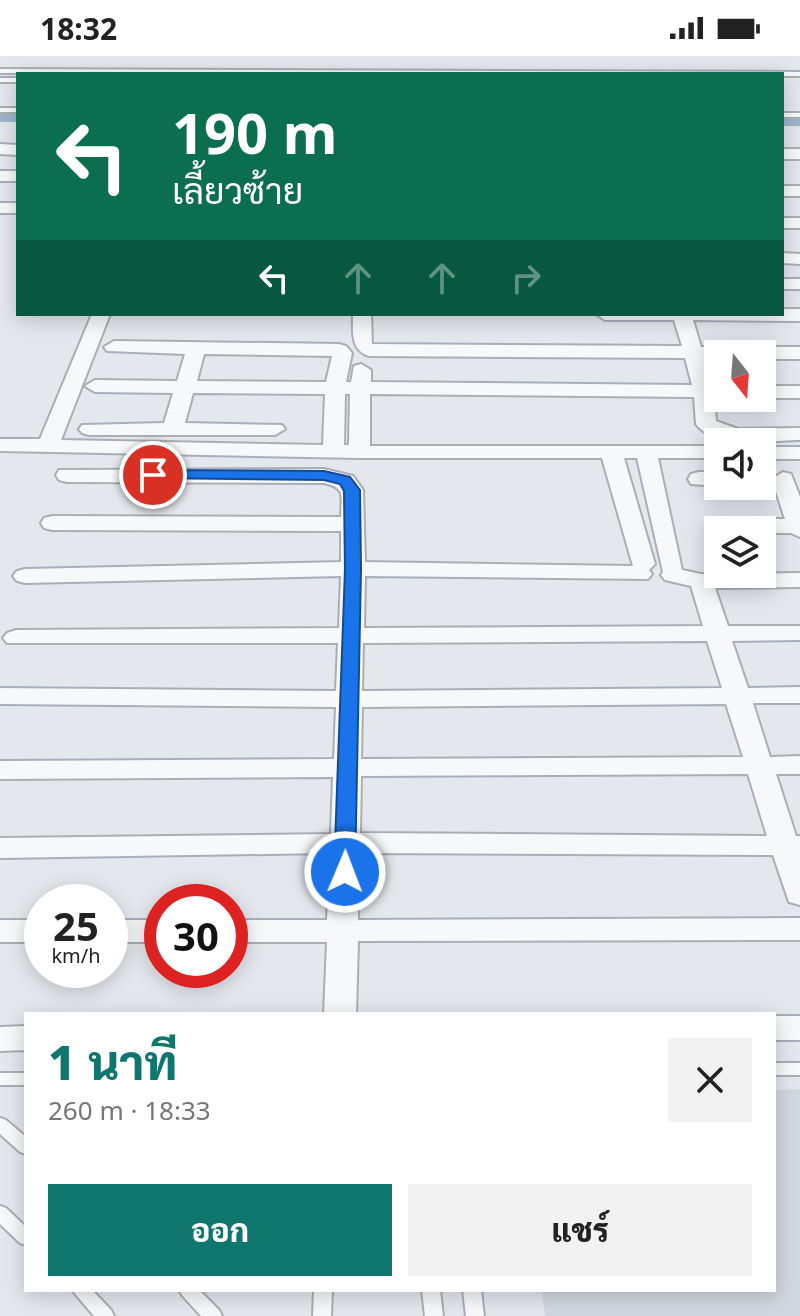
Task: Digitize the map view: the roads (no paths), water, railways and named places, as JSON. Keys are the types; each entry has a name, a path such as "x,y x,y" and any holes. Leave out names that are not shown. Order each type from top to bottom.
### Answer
{"street":[{"path":"48,445 100,316"},
{"path":"333,451 335,388 355,350 362,316"},
{"path":"683,316 704,374"},
{"path":"114,347 800,353"},
{"path":"173,429 196,348"},
{"path":"355,350 359,388 359,452"},
{"path":"95,386 704,391"},
{"path":"776,392 800,392"},
{"path":"708,412 706,424 714,430 800,434"},
{"path":"83,429 275,429"},
{"path":"0,445 359,452 704,452"},
{"path":"611,452 641,569 657,581 673,572 701,581 800,580"},
{"path":"646,452 673,572"},
{"path":"776,453 800,453"},
{"path":"67,475 324,476 345,481 352,490 353,569 340,1012"},
{"path":"776,527 800,527 782,479"},
{"path":"52,523 352,524"},
{"path":"25,576 353,569 641,569"},
{"path":"701,581 757,766 791,846 800,895"},
{"path":"16,638 800,633"},
{"path":"0,696 349,699 800,695"},
{"path":"0,770 800,765"},
{"path":"0,848 345,843 791,846"},
{"path":"248,931 800,929"},
{"path":"0,931 24,931"},
{"path":"776,1028 800,1028"},
{"path":"0,1039 24,1038"}],"lane":[{"path":"0,71 227,72"},
{"path":"776,1069 800,1069"},
{"path":"0,1079 24,1079"},
{"path":"0,1124 24,1145"},
{"path":"0,1213 24,1236"},
{"path":"83,1292 105,1316"},
{"path":"190,1292 213,1316"},
{"path":"322,1316 323,1292"},
{"path":"431,1292 434,1316"},
{"path":"472,1292 475,1316"}],"waterway":[{"path":"0,118 16,118"},
{"path":"784,122 800,122"}]}
